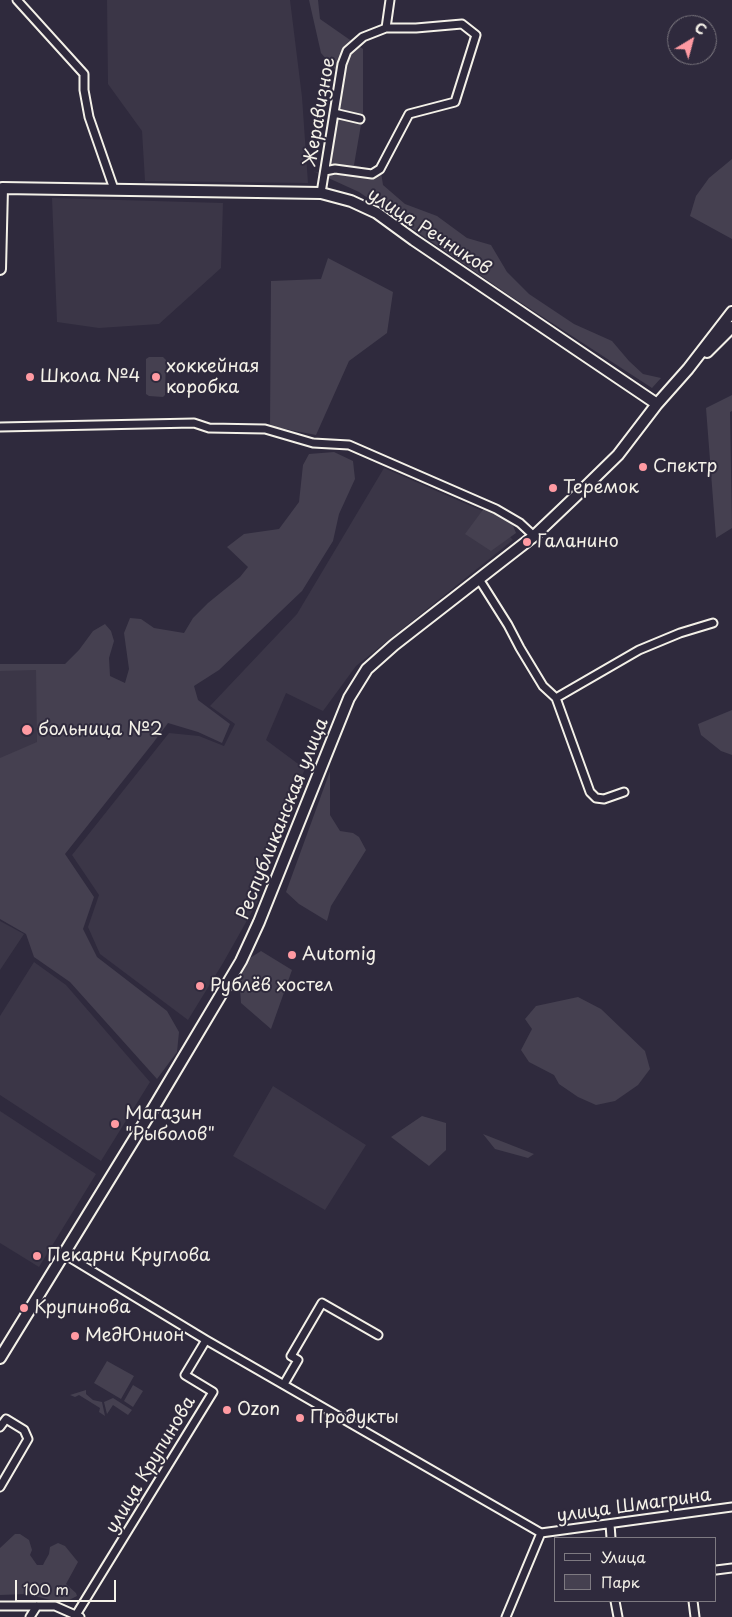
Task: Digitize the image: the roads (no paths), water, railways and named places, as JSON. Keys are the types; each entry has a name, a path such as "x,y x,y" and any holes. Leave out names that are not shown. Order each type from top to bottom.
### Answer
{"street":[{"path":"17,0 84,74 84,90 89,117 114,189"},
{"path":"325,171 334,169 372,174 380,169 409,114 455,102 476,35 462,24 416,28 386,28 390,0"},
{"name":"Жеравизное","path":"321,193 342,64 347,51 363,37 386,28"},
{"path":"334,114 360,119"},
{"path":"0,269 1,188"},
{"name":"улица Речников","path":"1,188 321,193 351,201 377,213 657,404"},
{"path":"688,369 732,312"},
{"path":"688,369 732,327"},
{"name":"Республиканская улица","path":"0,1358 241,960 259,922 348,698 368,669 394,644 534,536 618,455 657,404 688,369"},
{"path":"0,427 194,423 209,428 265,429 312,443 348,445 496,509 520,523 534,536"},
{"path":"479,579 544,686 556,698 590,792 596,798 604,799 624,792"},
{"path":"556,698 639,650 713,622"},
{"path":"64,1254 206,1340 541,1533"},
{"path":"284,1384 298,1360 291,1356 322,1302 378,1335"},
{"name":"улица Крупинова","path":"78,1616 213,1392 186,1375 206,1340"},
{"path":"0,1427 6,1419 24,1430 28,1439 0,1487"},
{"name":"улица Шмагрина","path":"506,1617 541,1533 732,1508"},
{"path":"610,1524 611,1537"},
{"path":"717,1570 732,1568"},
{"path":"616,1602 618,1617"},
{"path":"693,1602 695,1617"},
{"path":"0,1606 55,1606 78,1616"},
{"path":"30,1617 36,1606"}],"place":[{"name":"Школа №4","path":"30,377"},
{"name":"хоккейная коробка","path":"156,377"},
{"name":"Спектр","path":"643,467"},
{"name":"Теремок","path":"553,488"},
{"name":"Галанино","path":"527,542"},
{"name":"больница №2","path":"27,730"},
{"name":"Automig","path":"292,955"},
{"name":"Рублёв хостел","path":"200,986"},
{"name":"Магазин \"Рыболов\"","path":"115,1124"},
{"name":"Пекарни Круглова","path":"37,1256"},
{"name":"Крупинова","path":"24,1308"},
{"name":"МедЮнион","path":"75,1336"},
{"name":"Ozon","path":"227,1410"},
{"name":"Продукты","path":"300,1418"}]}
